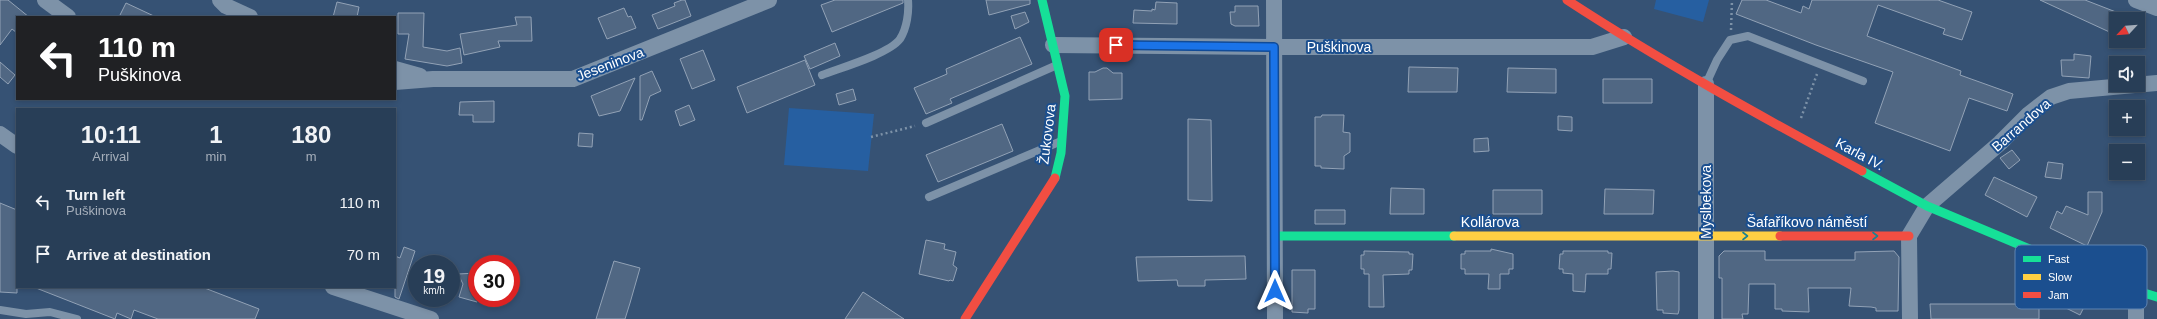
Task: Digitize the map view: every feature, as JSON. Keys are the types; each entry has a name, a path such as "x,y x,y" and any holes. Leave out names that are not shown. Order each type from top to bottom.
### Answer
{"street":[{"path":"45,0 67,16"},
{"path":"220,0 226,6 248,16"},
{"name":"Jeseninova","path":"396,82 433,79 573,79 769,0"},
{"name":"Žukovova","path":"964,319 1054,182 1062,141 1066,96 1042,0"},
{"path":"1274,0 1275,319"},
{"name":"Karla IV.","path":"1567,0 1624,37 1706,84 1927,206 2022,245"},
{"path":"2136,0 2157,8"},
{"name":"Puškinova","path":"1053,45 1592,47 1624,37"},
{"path":"396,68 433,79"},
{"name":"Barrandova","path":"1909,236 1927,206 2000,143 2029,114 2051,97 2069,91 2157,83"},
{"name":"Myslbekova","path":"1706,84 1706,319"},
{"path":"0,134 16,145"},
{"name":"Kollárova","path":"1275,236 1706,237"},
{"path":"1909,236 1910,319"},
{"name":"Šafaříkovo náměstí","path":"1706,237 1909,236"},
{"path":"337,288 431,319"},
{"name":"Karla IV.","path":"2147,295 2157,297"}],"lane":[{"path":"822,75 882,52 900,39 909,14 908,0"},
{"path":"1706,84 1717,60 1730,40 1748,36 1863,80"},
{"path":"926,123 1058,64"},
{"path":"929,197 1062,141"},
{"path":"0,310 26,314 50,312 77,319"}],"path":[{"path":"1730,40 1732,0"},
{"path":"1803,114 1817,74"},
{"path":"872,137 926,123"}],"shaded area":[{"path":"1656,0 1709,0 1703,22 1654,9"},
{"path":"789,108 874,114 868,171 784,165"}],"building":[{"path":"0,0 8,0 28,16 16,16 16,32 12,29 0,45"},
{"path":"685,0 691,16 658,29 652,15 675,6 674,3"},
{"path":"835,0 903,0 903,3 832,32 821,5"},
{"path":"986,0 1030,0 1030,4 989,15"},
{"path":"1742,0 1766,0 1801,13 1803,6 1809,9 1812,0 1938,0 1972,12 1962,40 1943,34 1945,29 1878,5 1867,36 1961,71 1960,75 2013,94 2007,111 1969,98 1950,151 1875,123 1893,72 1816,45 1736,14"},
{"path":"2040,0 2085,0 2116,12 2109,12 2109,32"},
{"path":"337,2 359,7 357,16 333,16"},
{"path":"1156,2 1177,3 1177,24 1133,23 1134,10 1155,10"},
{"path":"126,3 154,16 120,16"},
{"path":"1235,6 1258,6 1259,26 1235,26 1231,24 1230,12 1235,12"},
{"path":"624,8 628,17 631,16 636,28 607,39 598,18"},
{"path":"1025,12 1029,22 1015,29 1011,16"},
{"path":"398,13 424,13 423,47 447,51 460,48 462,63 447,66 405,59 409,34 398,34"},
{"path":"515,17 531,17 532,41 498,41 500,47 464,55 460,34 517,25"},
{"path":"1020,37 1032,64 950,99 952,103 926,114 914,88 947,74 946,69"},
{"path":"835,43 840,56 810,69 804,56"},
{"path":"703,50 715,80 692,89 680,59"},
{"path":"2074,54 2091,56 2089,78 2062,76 2061,60 2074,60"},
{"path":"805,60 815,85 747,113 737,87"},
{"path":"0,62 15,75 8,84 0,77"},
{"path":"1409,67 1458,68 1457,92 1408,92"},
{"path":"1103,68 1107,68 1113,73 1122,73 1122,99 1089,100 1089,72 1095,72"},
{"path":"1508,68 1556,69 1556,93 1507,92"},
{"path":"652,71 661,91 650,96 642,120 640,120 640,76"},
{"path":"635,78 620,111 599,116 591,96"},
{"path":"1603,79 1652,79 1652,103 1603,103"},
{"path":"853,89 856,100 839,105 836,94"},
{"path":"494,101 494,122 473,122 473,115 459,115 460,102"},
{"path":"689,105 695,120 680,126 675,111"},
{"path":"1322,115 1344,115 1343,132 1350,133 1350,152 1344,156 1344,169 1321,168 1321,166 1315,166 1315,117 1321,117"},
{"path":"1558,116 1572,117 1572,131 1558,130"},
{"path":"1188,119 1211,120 1212,201 1188,200"},
{"path":"1002,124 1013,151 938,182 926,155"},
{"path":"579,133 593,134 592,147 578,146"},
{"path":"1488,138 1489,151 1474,152 1474,139"},
{"path":"2012,150 2020,160 2009,169 2000,158"},
{"path":"2048,162 2063,164 2061,179 2045,177"},
{"path":"1994,177 2037,197 2027,217 1985,195"},
{"path":"1391,188 1424,189 1424,214 1390,214"},
{"path":"1605,189 1654,190 1653,214 1604,214"},
{"path":"1493,190 1542,190 1542,214 1493,214"},
{"path":"2088,192 2102,192 2102,212 2087,245 2050,228 2057,211 2062,214 2066,206 2088,215"},
{"path":"0,203 16,210 17,293 0,292"},
{"path":"1315,210 1345,210 1345,224 1315,224"},
{"path":"926,240 945,244 944,249 956,252 953,265 957,268 953,281 919,274"},
{"path":"404,247 415,251 414,255 408,255 408,272 399,299 395,297 396,256 400,258"},
{"path":"1491,249 1513,254 1513,269 1509,269 1509,274 1500,274 1500,289 1488,289 1489,274 1465,274 1465,269 1461,269 1461,254 1465,254 1465,251 1491,251"},
{"path":"1364,251 1409,252 1409,254 1413,254 1412,270 1409,270 1409,274 1383,275 1384,307 1369,307 1369,274 1364,274 1364,269 1361,269 1361,255 1364,255"},
{"path":"1563,251 1608,251 1608,253 1612,253 1611,269 1608,269 1608,274 1586,274 1585,292 1573,291 1573,274 1563,273 1563,269 1559,269 1560,254 1563,254"},
{"path":"1724,251 1765,251 1765,260 1855,260 1855,252 1894,251 1899,257 1898,311 1876,311 1876,308 1871,307 1849,306 1851,288 1808,288 1809,312 1782,311 1782,309 1775,309 1775,284 1749,284 1748,314 1742,314 1743,319 1722,319 1722,278 1719,278 1719,256"},
{"path":"1245,256 1246,279 1205,280 1205,286 1178,286 1177,280 1138,281 1136,257"},
{"path":"614,261 640,268 630,303 625,319 596,319"},
{"path":"1292,270 1315,270 1315,309 1308,309 1308,313 1292,312"},
{"path":"1656,272 1679,272 1678,314 1663,313 1663,310 1657,310"},
{"path":"468,273 468,300 460,297 463,284 460,274"},
{"path":"36,288 205,288 259,309 255,319 158,319 134,310 131,319 117,313 115,319"},
{"path":"863,292 904,319 845,319"},
{"path":"1930,304 2015,304 2015,309 2039,309 2039,319 1931,319"},
{"path":"2068,309 2083,309 2080,315"}],"traffic: fast":[{"path":"1042,0 1065,96 1061,153 1055,178"},
{"path":"1862,171 1927,206 2020,245"},
{"path":"1275,236 1454,236"},
{"path":"2147,294 2157,297"}],"traffic: slow":[{"path":"1454,236 1780,236"}],"traffic: jam":[{"path":"1567,0 1639,45 1750,110 1862,171"},
{"path":"965,319 1055,178"},
{"path":"1780,236 1909,236"}],"route":[{"path":"1116,45 1274,47 1275,291"}]}
